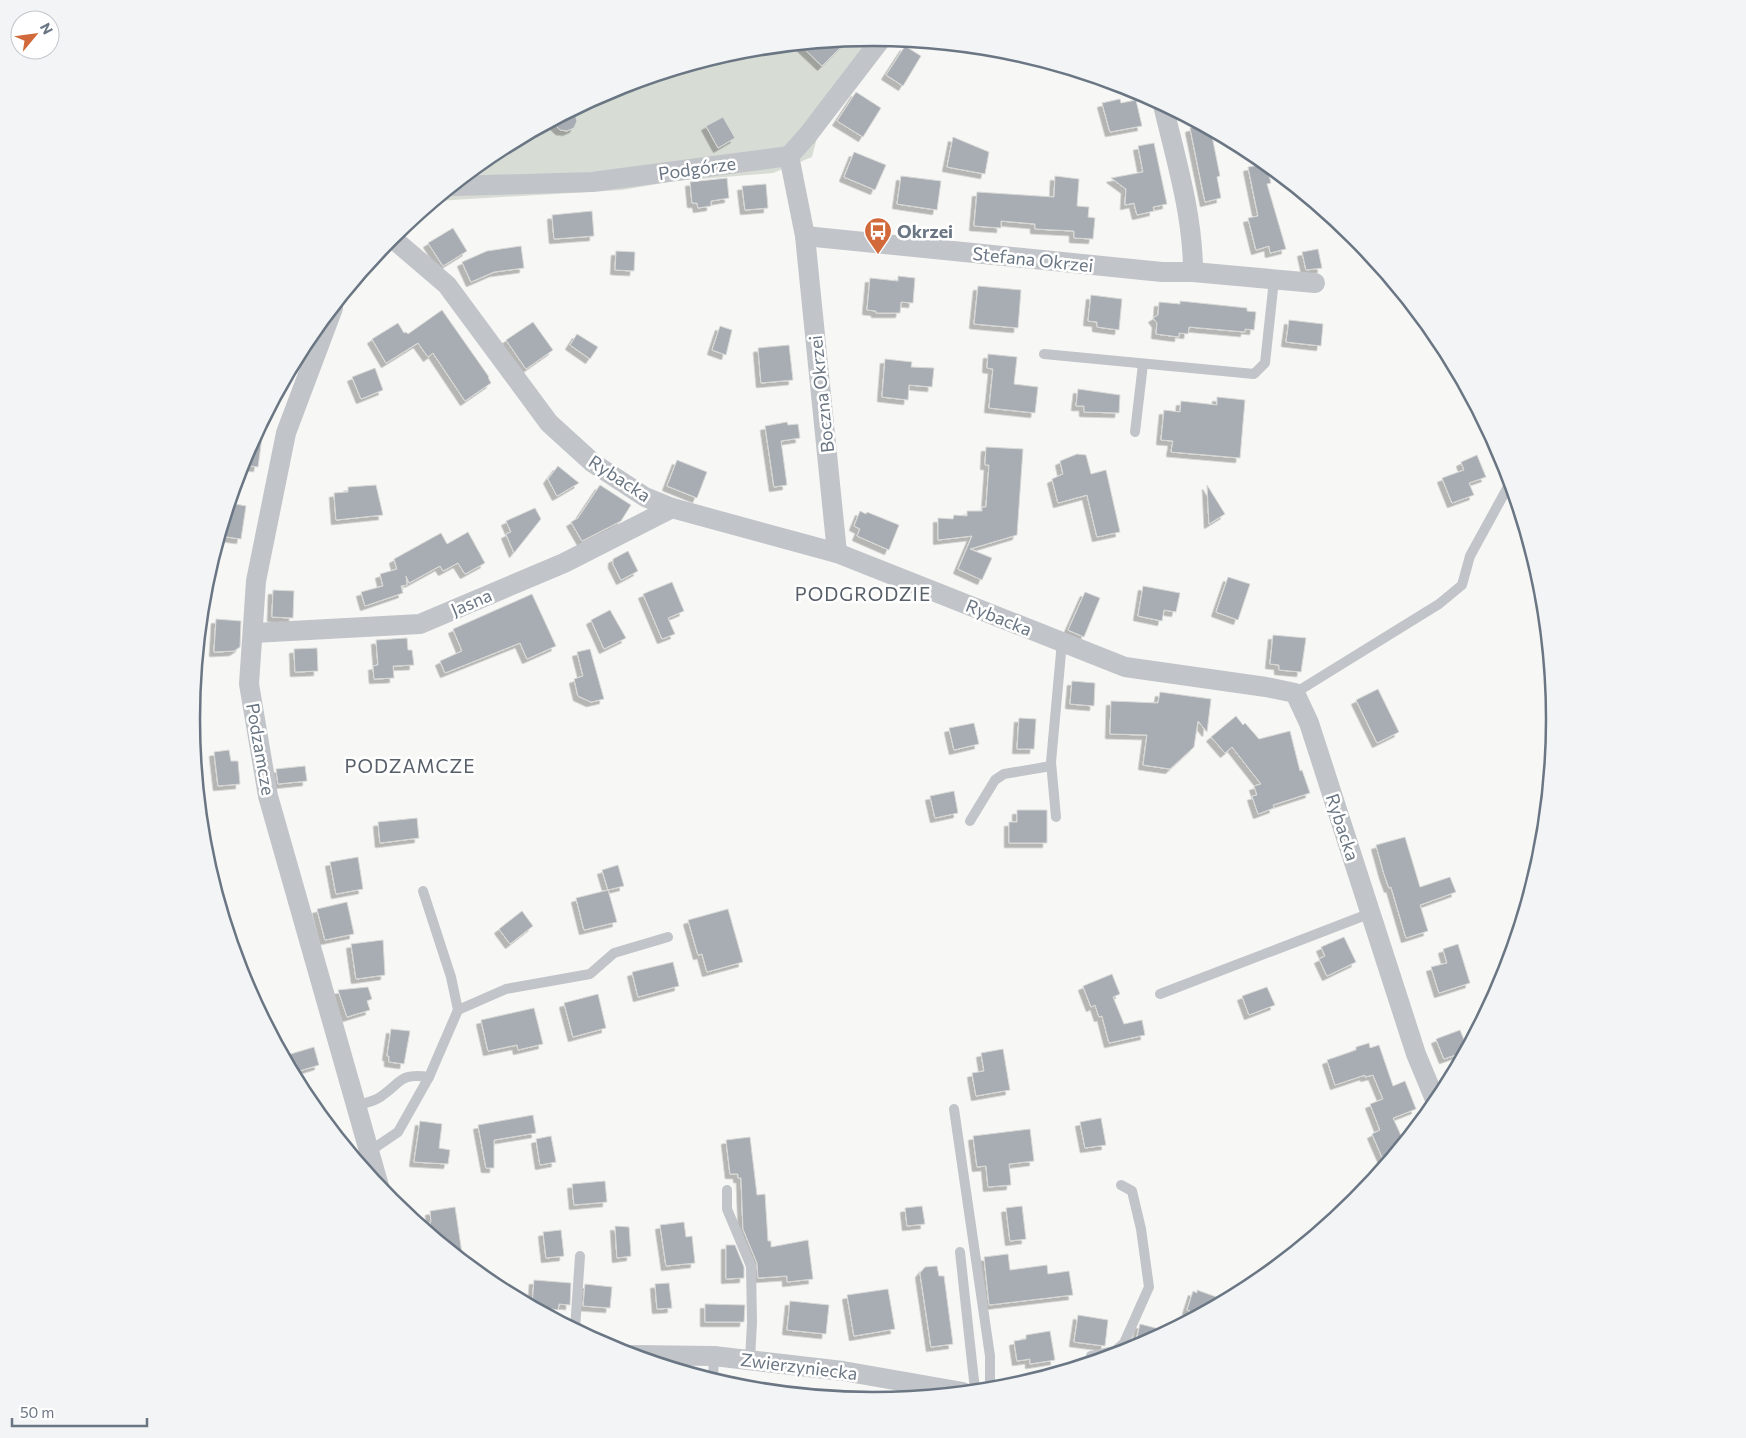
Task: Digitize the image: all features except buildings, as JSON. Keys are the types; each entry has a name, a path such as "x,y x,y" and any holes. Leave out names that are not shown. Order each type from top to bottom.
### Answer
{"street":[{"path":"805,236 789,156 807,136 876,46"},
{"path":"1165,113 1189,214 1193,244 1193,272"},
{"name":"Podgórze","path":"462,186 592,182 789,156"},
{"name":"Stefana Okrzei","path":"805,236 1162,272 1193,272 1315,283"},
{"name":"Boczna Okrzei","path":"805,236 837,553"},
{"name":"Rybacka","path":"397,243 447,285 548,423 593,462 646,496 672,508 837,553 1125,667 1266,686 1295,693 1309,722 1416,1054 1432,1093"},
{"name":"Podzamcze","path":"325,329 286,433 256,581 249,684 268,796 375,1172"},
{"name":"Jasna","path":"253,633 420,624 564,564 672,508"},
{"name":"Zwierzyniecka","path":"655,1355 714,1356 750,1360 843,1371 940,1388"}],"lane":[{"path":"1044,354 1254,374 1265,364 1274,280"},
{"path":"1135,432 1143,364"},
{"path":"1295,693 1439,604 1462,585 1470,556 1506,491"},
{"path":"1056,817 1051,766 1062,642"},
{"path":"970,821 995,780 1004,774 1051,766"},
{"path":"370,1151 398,1132 429,1077 458,1010 451,977 423,891"},
{"path":"1160,994 1370,913"},
{"path":"458,1010 506,989 590,974 614,953 668,937"},
{"path":"357,1105 375,1101 384,1095 396,1082 413,1076 429,1077"},
{"path":"954,1109 990,1356 990,1381"},
{"path":"1121,1185 1132,1191 1142,1229 1149,1287 1124,1343"},
{"path":"727,1190 727,1209 751,1266 752,1322 750,1360"},
{"path":"960,1252 974,1384"},
{"path":"575,1322 580,1256"},
{"path":"713,1372 714,1356"}],"shaded area":[{"path":"868,46 817,138 812,157 773,173 675,181 622,190 444,201 463,185 537,136 616,97 657,82 699,69 742,59 785,52"}],"place":[{"name":"Okrzei","path":"878,255"}],"district":[{"name":"PODGRODZIE","path":"863,593"},
{"name":"PODZAMCZE","path":"410,765"}]}
